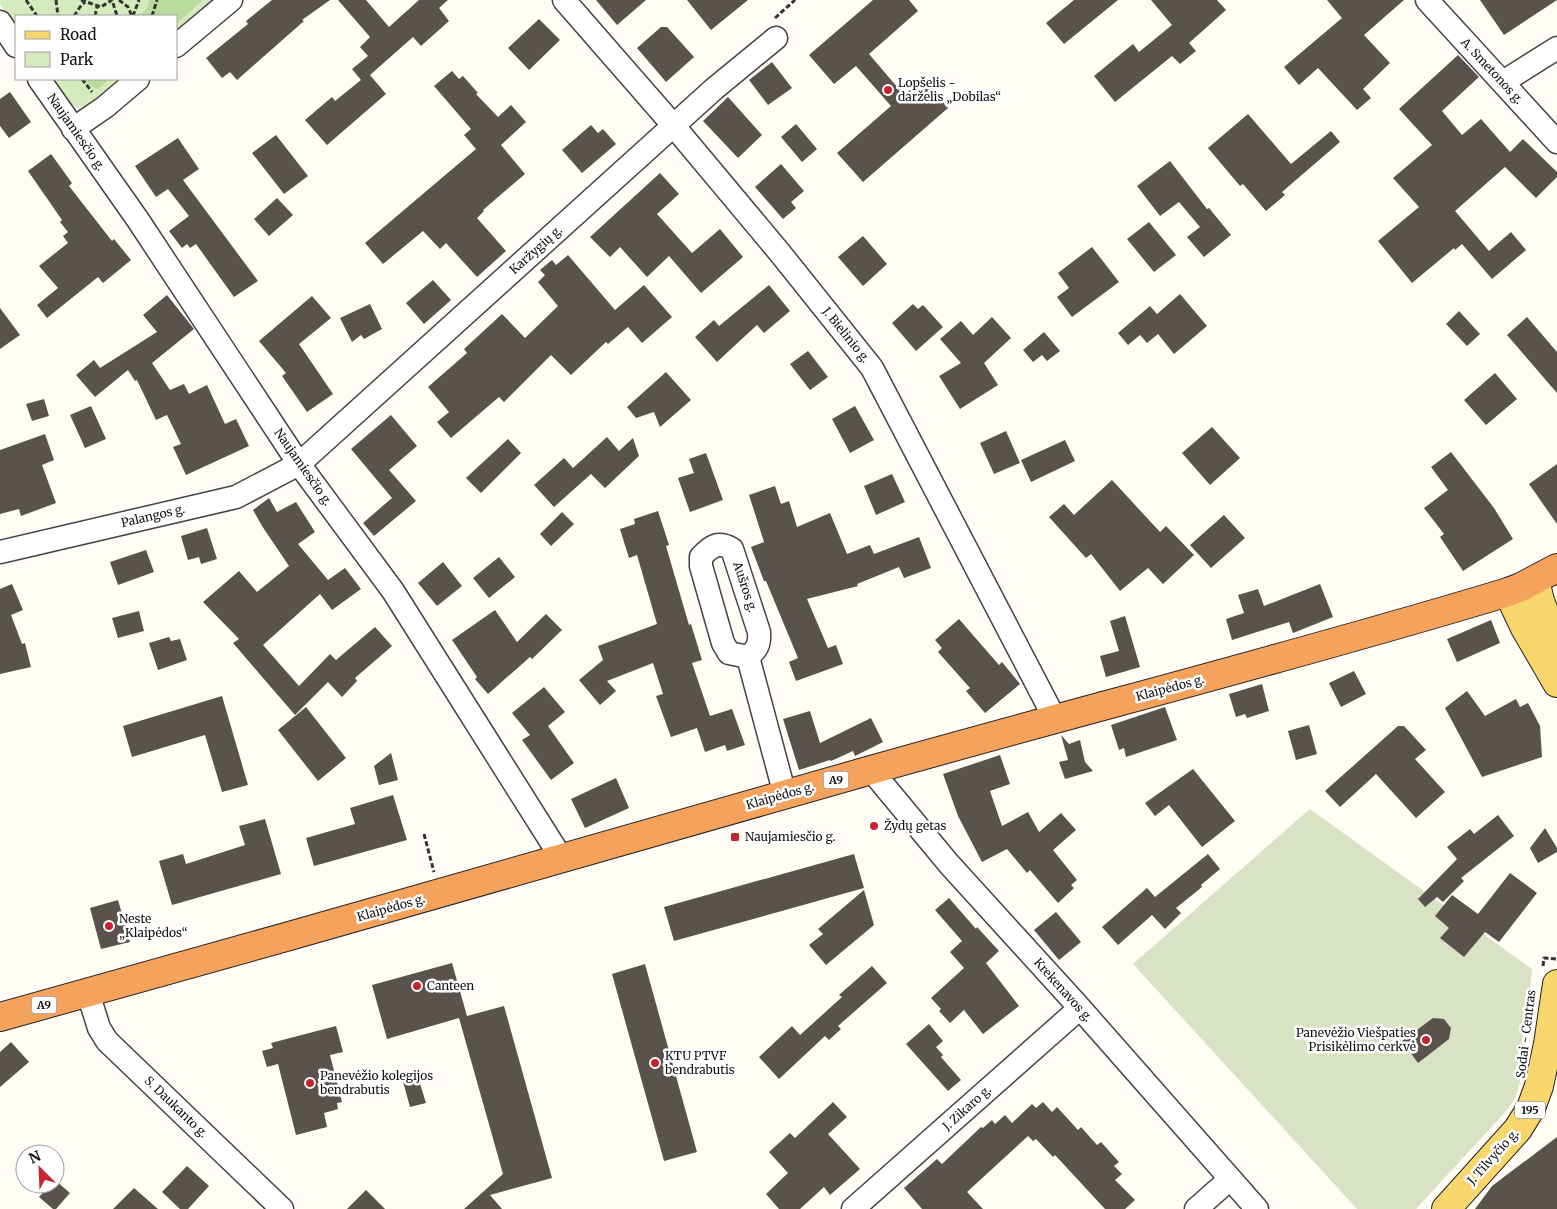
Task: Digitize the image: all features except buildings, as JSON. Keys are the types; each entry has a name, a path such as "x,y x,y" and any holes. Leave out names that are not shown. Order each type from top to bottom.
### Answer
{"highway":[{"name":"Klaipėdos g.","path":"0,1017 440,894 871,770 1382,630 1508,592 1546,574"}],"main road":[{"path":"1546,574 1540,601 1557,644"},
{"path":"1508,592 1525,628 1557,683"},
{"name":"J. Tilvyčio g.","path":"1446,1209 1518,1129 1531,1108 1539,1086 1548,1044 1550,975"}],"street":[{"path":"178,44 231,0"},
{"name":"J. Bielinio g.","path":"564,0 673,125 780,253 872,368 1055,719"},
{"name":"A. Smetonos g.","path":"1427,0 1557,142"},
{"path":"0,22 15,44"},
{"name":"Karžygių g.","path":"300,464 673,125 776,38"},
{"path":"1504,82 1557,48"},
{"name":"Naujamiesčio g.","path":"40,80 138,220 300,464 393,591 523,794 562,859"},
{"path":"74,129 137,80"},
{"name":"Palangos g.","path":"0,552 236,497 300,464"},
{"path":"748,657 785,795"},
{"name":"Krekenavos g.","path":"871,770 949,864 1080,1008 1257,1209"},
{"name":"S. Daukanto g.","path":"88,993 99,1028 107,1041 282,1209"},
{"name":"J. Zikaro g.","path":"853,1209 1080,1008"},
{"path":"1196,1209 1230,1179"}],"path":[{"path":"26,0 37,15"},
{"path":"56,0 58,15"},
{"path":"75,15 83,1 101,7 112,0 117,15"},
{"path":"119,0 128,7 132,15"},
{"path":"133,15 139,0"},
{"path":"152,15 157,0"},
{"path":"97,15 98,7"},
{"path":"424,834 440,894"},
{"path":"1550,975 1544,958 1557,959"}],"green space":[{"path":"0,0 215,0 178,31 178,15 15,15 15,26 0,4"},
{"path":"150,0 203,0 178,22 178,15 138,15 146,10"},
{"path":"51,80 122,80 91,106 78,108 65,102"},
{"path":"86,80 109,80 98,89 89,85"},
{"path":"1310,809 1532,969 1520,1083 1515,1098 1508,1109 1416,1209 1357,1209 1133,964"}],"place":[{"name":"Lopšelis - darželis „Dobilas“","path":"888,90"},
{"name":"Žydų getas","path":"874,826"},
{"name":"Naujamiesčio g.","path":"735,837"},
{"name":"Neste „Klaipėdos“","path":"109,926"},
{"name":"Canteen","path":"417,986"},
{"name":"Panevėžio Viešpaties Prisikėlimo cerkvė","path":"1426,1040"},
{"name":"KTU PTVF bendrabutis","path":"655,1063"},
{"name":"Panevėžio kolegijos bendrabutis","path":"310,1083"}]}
